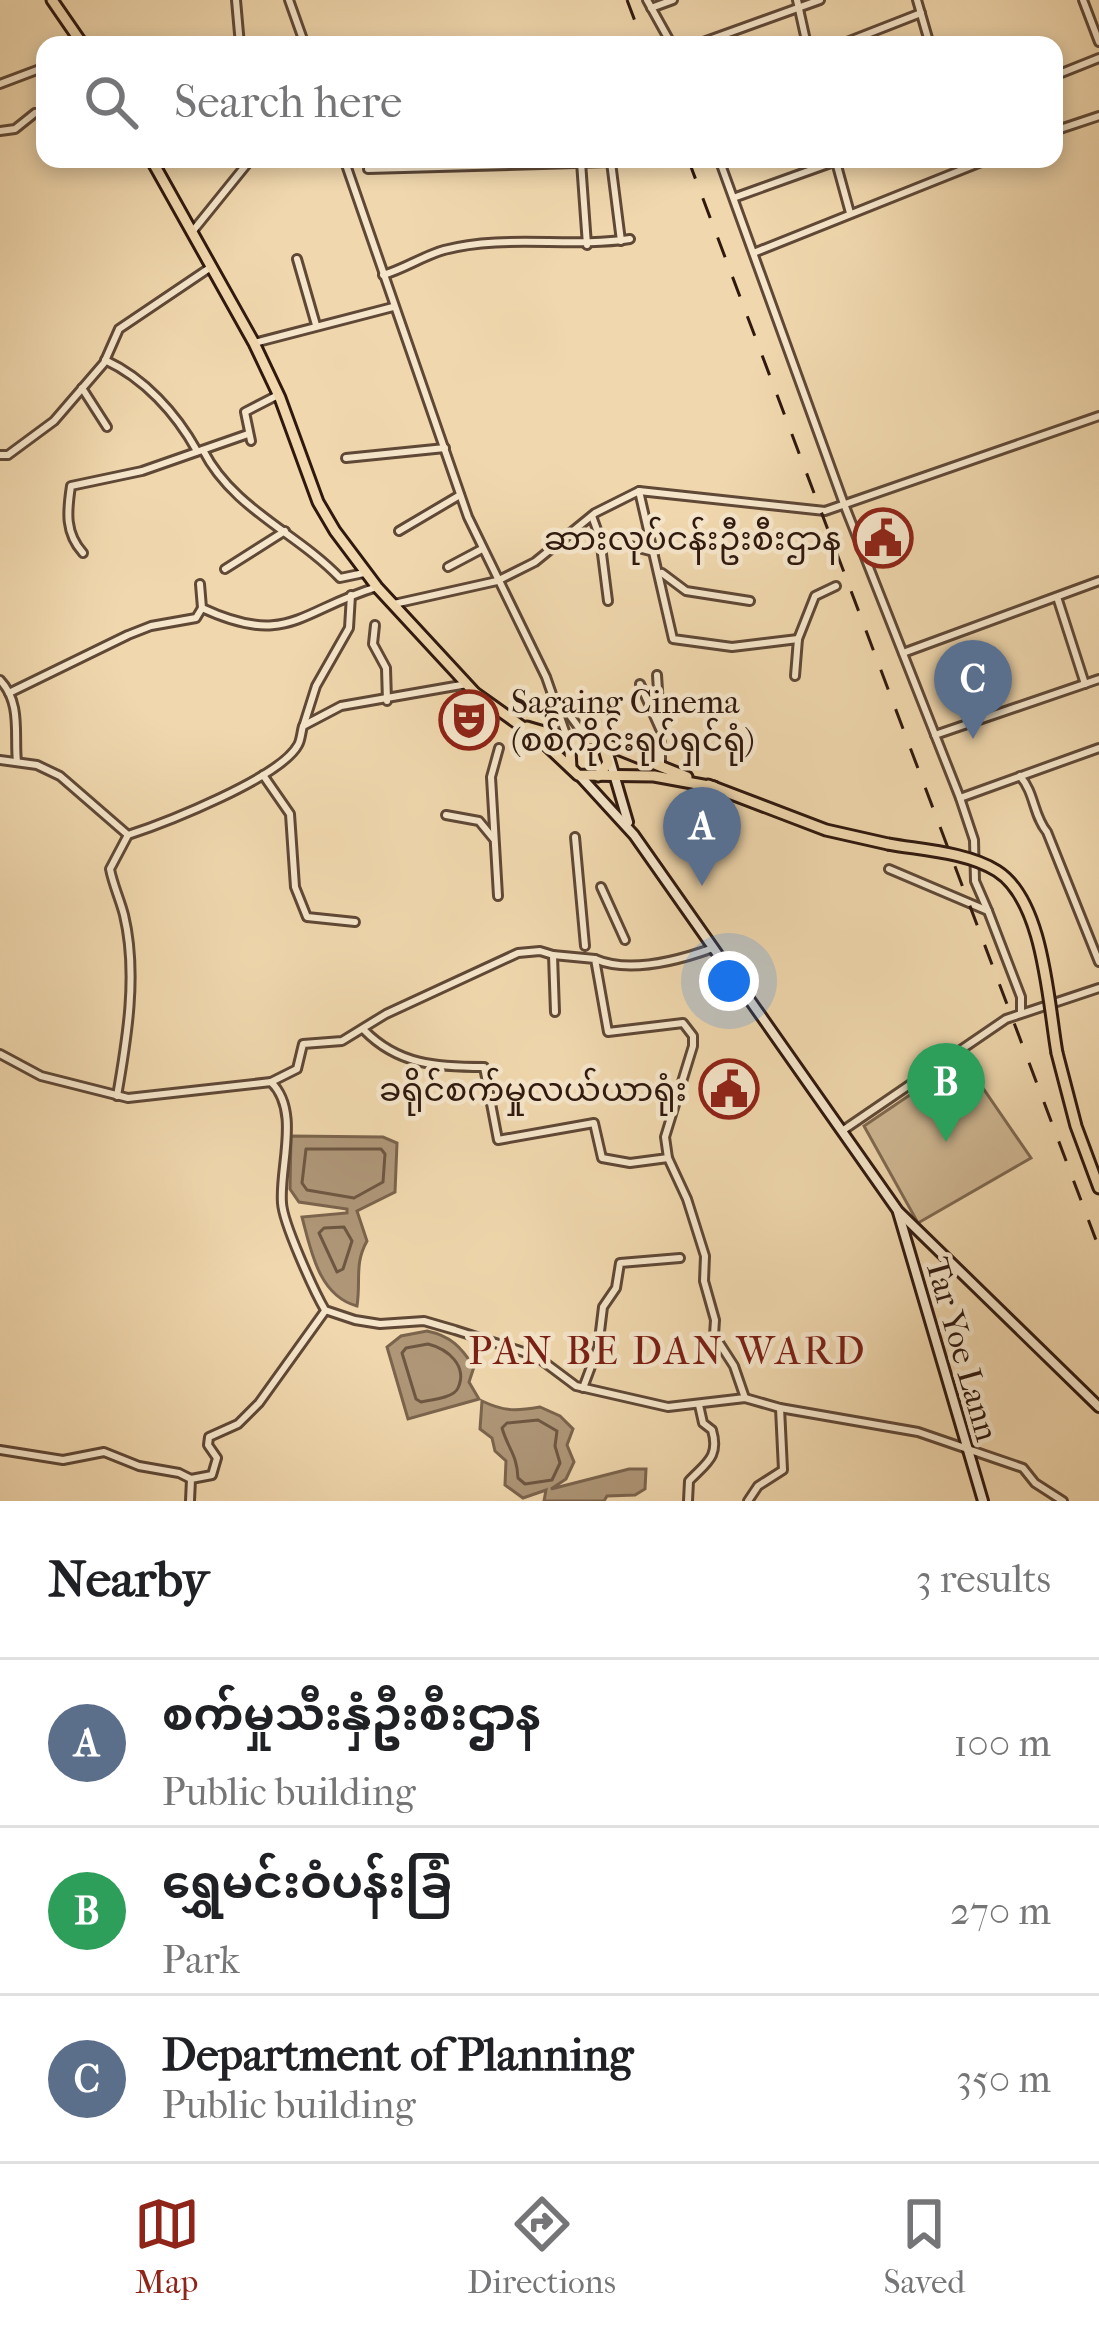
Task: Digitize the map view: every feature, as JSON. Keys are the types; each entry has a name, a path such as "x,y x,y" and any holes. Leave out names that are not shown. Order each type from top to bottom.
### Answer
{"highway":[{"path":"52,0 77,36"},
{"path":"156,168 254,343 318,502 377,587 467,684 575,772 654,776 714,787"},
{"path":"506,718 568,739 593,740 826,830 975,862 996,871 1015,887 1036,935 1057,1053 1099,1188"},
{"path":"575,772 569,755 577,742 593,740"},
{"path":"593,740 609,757 598,776"}],"main road":[{"path":"609,757 620,805 634,835"},
{"path":"575,772 634,835 898,1210 1099,1407"},
{"name":"Tar Yoe Lann","path":"898,1210 983,1501"}],"street":[{"path":"236,0 239,36"},
{"path":"289,0 302,36"},
{"path":"666,36 649,4 673,0"},
{"path":"718,36 820,0"},
{"path":"916,0 927,36"},
{"path":"1099,3 1085,4 1099,42"},
{"path":"798,4 805,36"},
{"path":"863,36 921,14"},
{"path":"1063,72 1099,58"},
{"path":"0,84 36,70"},
{"path":"0,131 15,129 35,112"},
{"path":"1063,128 1099,116"},
{"path":"192,232 243,168"},
{"path":"347,168 482,549 546,677 574,724 593,740"},
{"path":"368,169 381,168"},
{"path":"582,168 587,245"},
{"path":"383,275 444,250 625,240 611,168"},
{"path":"723,168 844,504 974,840 975,880 1021,997 1021,1012"},
{"path":"736,197 816,168"},
{"path":"840,168 850,214"},
{"path":"756,252 957,168"},
{"path":"297,259 316,325"},
{"path":"0,455 8,455 54,421 105,360 119,328 211,267"},
{"path":"254,343 394,307"},
{"path":"105,360 158,397 229,490 340,578 368,572"},
{"path":"82,388 107,427"},
{"path":"83,553 73,542 66,515 70,486 142,471 250,438 245,412 278,395"},
{"path":"394,604 497,581 535,562 592,517 639,491 736,498 820,511 1099,416"},
{"path":"346,458 445,448"},
{"path":"639,491 675,640 732,647 798,639"},
{"path":"400,530 460,495"},
{"path":"592,517 600,538 608,601"},
{"path":"225,569 285,530"},
{"path":"600,538 654,552"},
{"path":"448,567 482,549"},
{"path":"659,571 686,591 749,601"},
{"path":"903,653 1099,581"},
{"path":"9,693 128,634 196,618 202,608 200,584"},
{"path":"795,676 798,639 814,596 836,586"},
{"path":"202,608 267,628 303,619 377,587"},
{"path":"117,1096 129,1003 129,959 124,915 110,869 128,835 176,819 263,775 297,748 316,686 349,628 351,595"},
{"path":"1057,597 1084,684"},
{"path":"375,626 374,644 386,668 387,700"},
{"path":"657,675 664,752 660,768"},
{"path":"546,677 569,755"},
{"path":"935,735 1099,679"},
{"path":"0,680 9,693 18,726 14,737 17,762"},
{"path":"303,726 341,706 467,684"},
{"path":"640,684 661,731"},
{"path":"498,896 491,777 499,748"},
{"path":"959,798 1099,748"},
{"path":"0,760 37,765 60,776 128,835"},
{"path":"263,775 290,814 295,887 307,917 355,922"},
{"path":"1020,776 1032,790 1041,824 1099,962"},
{"path":"446,815 478,821 495,842"},
{"path":"575,837 585,946"},
{"path":"889,869 988,911"},
{"path":"602,887 625,940"},
{"path":"0,1054 41,1076 145,1099 206,1087 272,1082 298,1069 303,1044 342,1041 386,1014 518,953 541,951 605,963 663,962 713,948"},
{"path":"553,955 555,1012"},
{"path":"595,959 608,1032 683,1023 693,1036 665,1136 668,1158 705,1256 704,1281 715,1320 714,1335 734,1366 745,1398"},
{"path":"842,1131 925,1071 1021,1012 1099,988"},
{"path":"364,1030 378,1045 410,1061 484,1067 498,1140 594,1123 602,1158 631,1163 668,1158"},
{"path":"272,1082 282,1097 285,1125 281,1206 326,1310 380,1324 424,1321 536,1356 583,1388 668,1407 745,1398 918,1432 1023,1468 1035,1483 1063,1501"},
{"path":"583,1388 598,1348 603,1307 616,1288 620,1263 680,1258"},
{"path":"0,1450 63,1460 104,1452 191,1479 212,1475 217,1459 208,1437 238,1424 259,1403 326,1310"},
{"path":"688,1501 689,1481 715,1453 712,1430 703,1423 699,1405"},
{"path":"748,1501 758,1486 783,1471 780,1408"},
{"path":"190,1501 191,1479"}],"shaded area":[{"path":"963,1059 1031,1158 918,1223 864,1126"}],"water":[{"path":"291,1136 383,1137 397,1143 395,1192 357,1211 367,1241 359,1265 357,1306 344,1301 325,1282 302,1217 347,1213 347,1209 299,1202 290,1189"},
{"path":"427,1331 449,1339 465,1354 474,1367 469,1382 479,1399 408,1419 387,1347 401,1336"},
{"path":"482,1401 511,1410 540,1407 560,1416 573,1429 567,1445 574,1462 566,1479 551,1489 646,1469 645,1489 635,1495 607,1496 604,1501 544,1501 546,1490 523,1498 505,1485 506,1461 495,1451 492,1438 480,1429"}],"railway":[{"path":"627,0 641,36"},
{"path":"691,168 1099,1248"}],"place":[{"name":"ဆားလုပ်ငန်းဦးစီးဌာန","path":"883,538"},
{"name":"Sagaing Cinema (စစ်ကိုင်းရုပ်ရှင်ရုံ)","path":"469,720"},
{"name":"Department of Planning","path":"973,739"},
{"name":"စက်မှုသီးနှံဦးစီးဌာန","path":"702,886"},
{"name":"ခရိုင်စက်မှုလယ်ယာရုံး","path":"729,1089"},
{"name":"ရွှေမင်းဝံပန်းခြံ","path":"946,1142"}],"district":[{"name":"PAN BE DAN WARD","path":"668,1350"}]}
